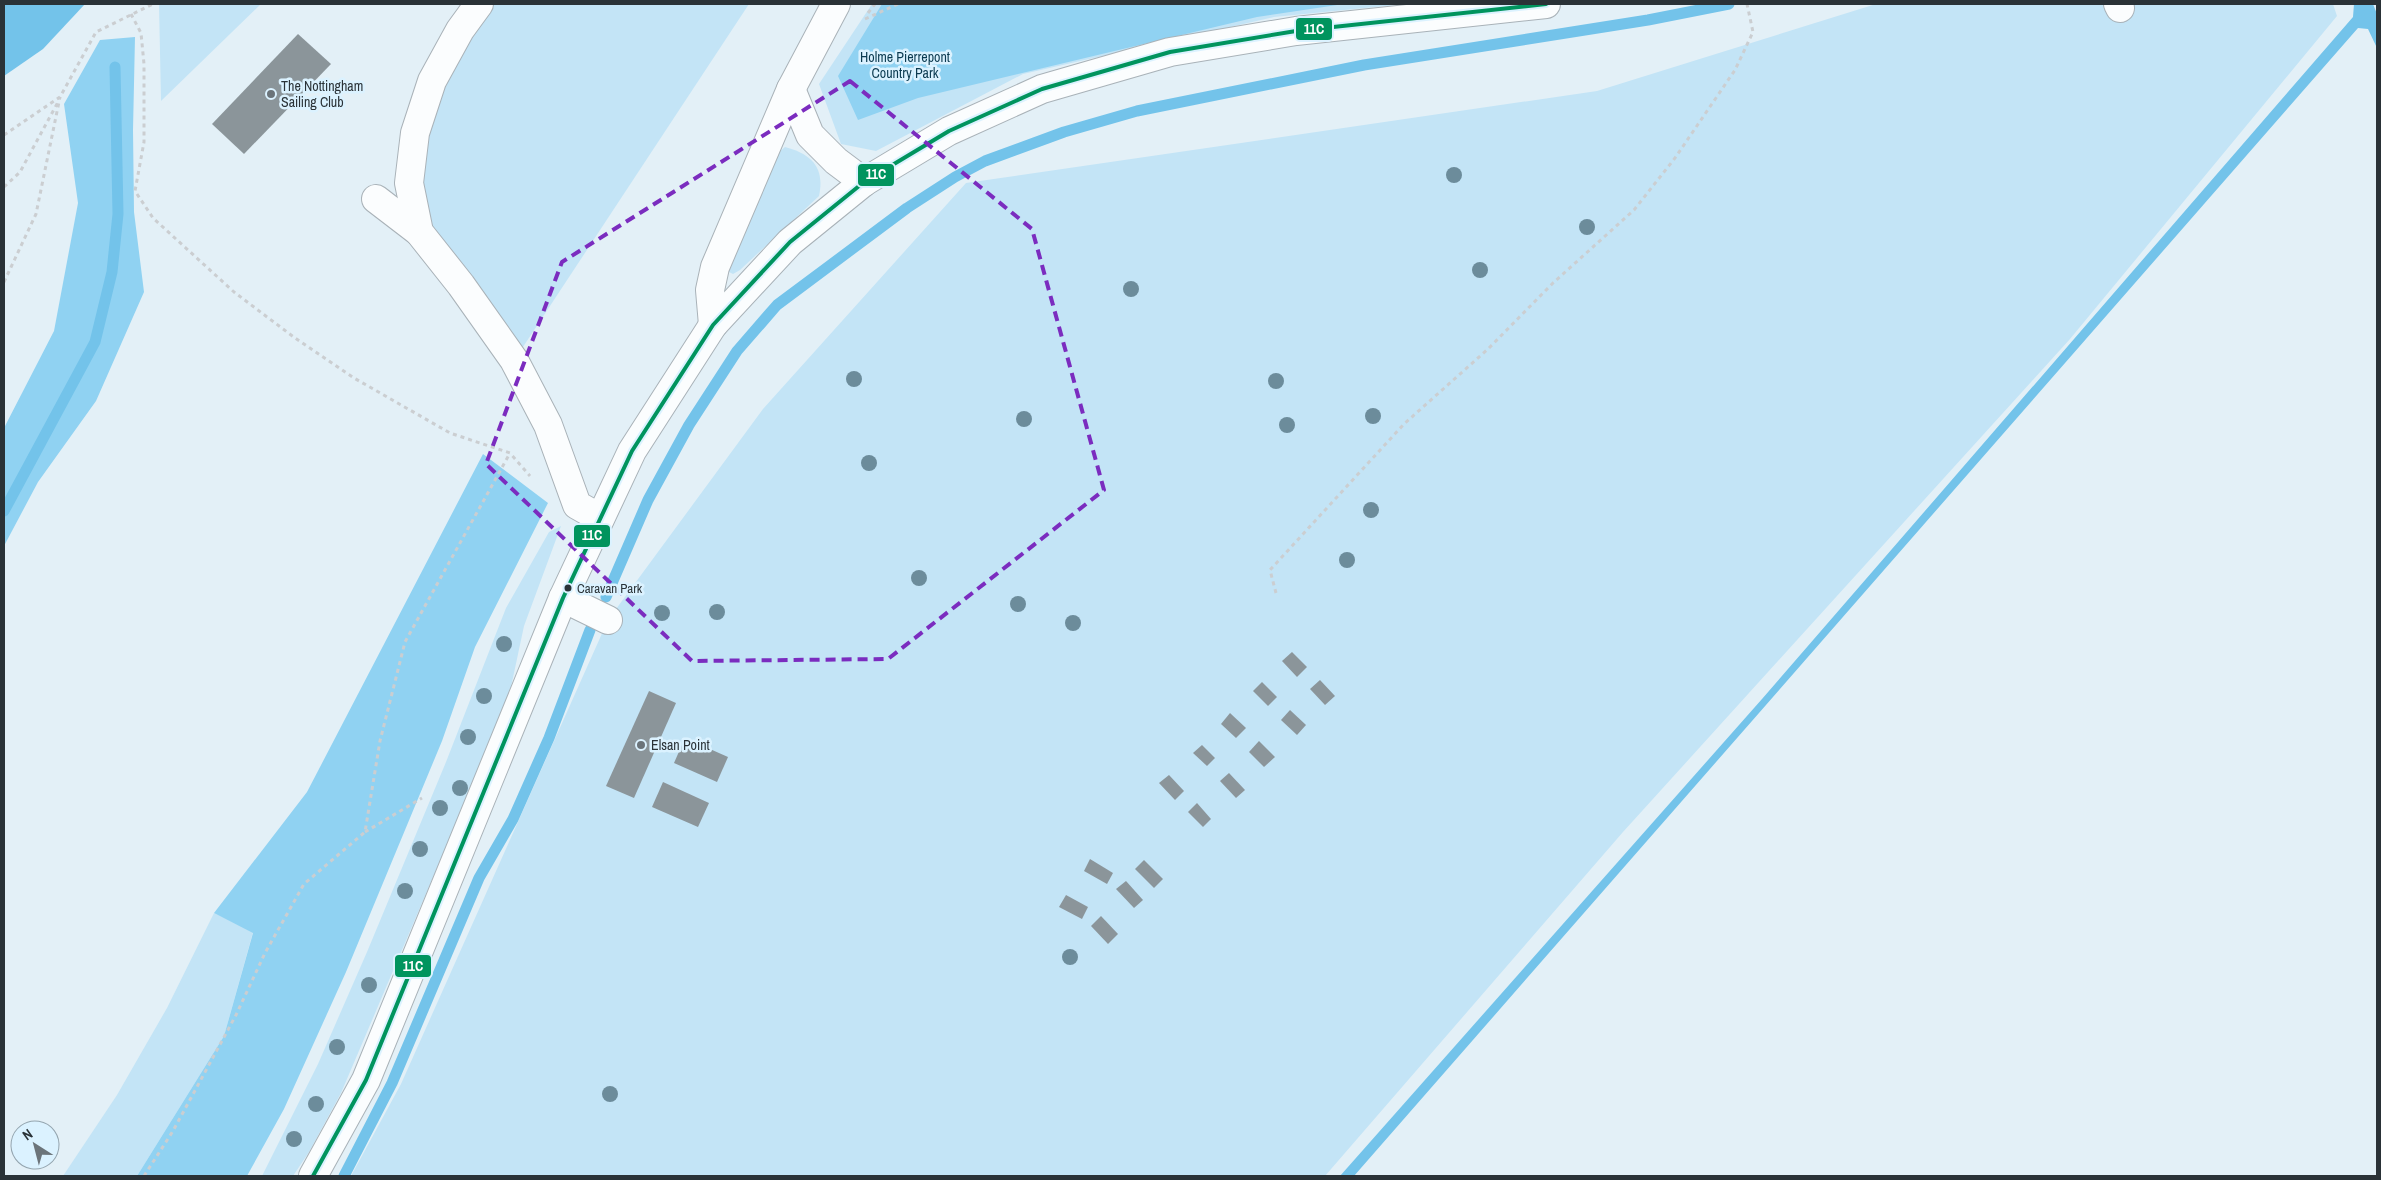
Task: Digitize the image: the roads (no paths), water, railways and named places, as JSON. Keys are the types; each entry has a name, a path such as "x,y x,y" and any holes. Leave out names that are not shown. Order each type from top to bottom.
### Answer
{"street":[{"path":"419,232 409,183 415,133 432,81 460,30 478,4"},
{"path":"713,325 710,290 715,267 792,89 836,4"},
{"path":"313,1176 366,1080 563,598 632,451 713,325 790,242 864,182 950,131 1042,89 1170,52 1296,31 1546,4"},
{"path":"792,89 810,135 836,161 864,182"},
{"path":"376,199 419,232 461,285 514,360 548,425 577,505 600,518"},
{"path":"563,598 608,620"}],"waterway":[{"path":"606,597 648,500 689,425 737,351 777,305 907,208 955,177 985,161 1064,132 1137,111 1364,65 1648,20 1729,4"},
{"path":"4,511 95,342 112,272 118,214 115,67"},
{"path":"344,1176 392,1083 479,878 513,819 549,738 590,630"}],"place":[{"name":"The Nottingham Sailing Club","path":"271,94"},
{"name":"Caravan Park","path":"568,588"},
{"name":"Elsan Point","path":"641,745"}],"park label":[{"name":"Holme Pierrepont Country Park","path":"905,66"}]}
